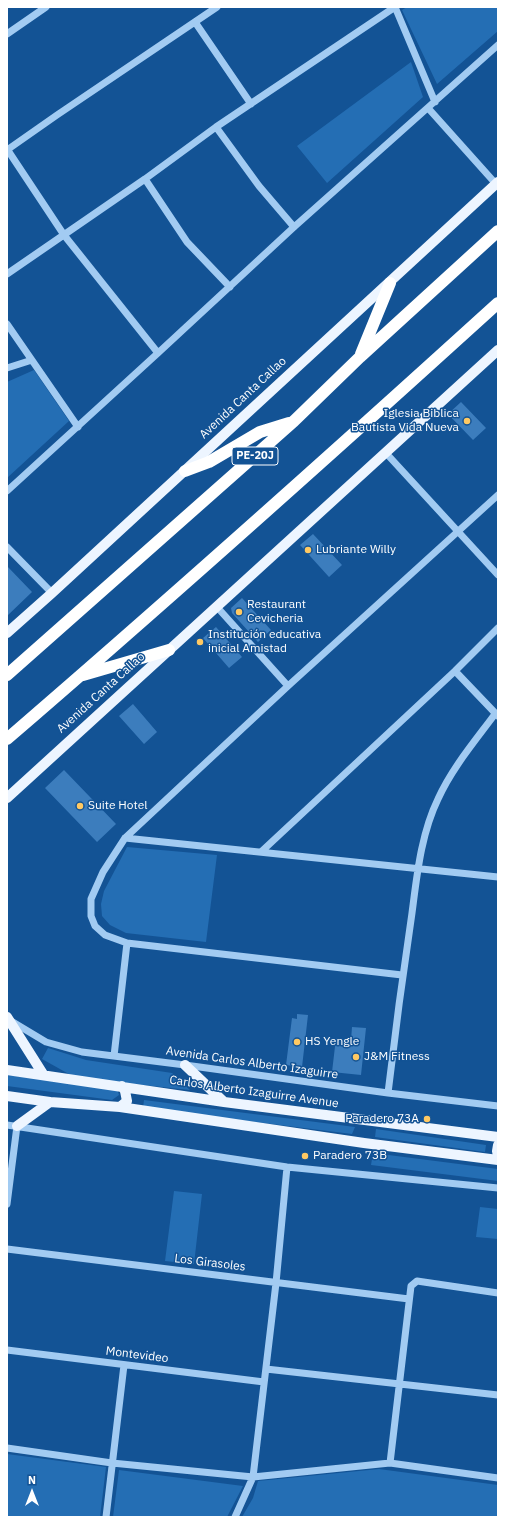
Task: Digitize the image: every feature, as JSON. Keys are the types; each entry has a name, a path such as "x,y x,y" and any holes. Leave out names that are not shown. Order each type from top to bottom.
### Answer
{"highway":[{"name":"PE-20J","path":"7,675 294,421 360,357 498,231"},
{"path":"360,357 390,282"},
{"path":"7,738 80,676 353,436 498,303"},
{"path":"185,471 208,462 260,432 294,421"},
{"path":"80,676 169,650"}],"main road":[{"name":"Avenida Canta Callao","path":"7,633 497,183"},
{"name":"Avenida Canta Callao","path":"7,798 217,607 384,452 498,350"},
{"path":"8,1019 43,1074"},
{"path":"185,1065 224,1102"},
{"name":"Carlos Alberto Izaguirre Avenue","path":"7,1070 43,1074 224,1102 498,1136"},
{"path":"120,1107 127,1101 125,1091 122,1086"},
{"path":"7,1096 50,1102 120,1107 357,1142 498,1160"},
{"path":"12,1125 50,1102"},
{"path":"498,1146 498,1156"}],"street":[{"path":"7,34 46,7"},
{"path":"158,354 64,235 7,150 217,7"},
{"path":"7,274 145,179 216,127 395,7 435,102"},
{"path":"195,22 252,104"},
{"path":"7,491 158,354 294,227 498,46"},
{"path":"428,108 497,183"},
{"path":"216,127 259,186 294,227"},
{"path":"145,179 187,242 230,287"},
{"path":"7,324 78,426"},
{"path":"7,368 32,360"},
{"path":"384,452 498,575"},
{"path":"402,975 127,943 105,935 95,926 91,916 91,899 103,872 125,838 288,686 498,495"},
{"path":"7,547 52,593"},
{"path":"217,607 288,686"},
{"path":"262,851 455,671 498,628"},
{"path":"388,1094 402,975 418,868 426,831 438,799 454,771 497,715 455,671"},
{"path":"125,838 262,851 498,877"},
{"path":"114,1056 127,943"},
{"name":"Avenida Carlos Alberto Izaguirre","path":"8,1019 46,1042 82,1052 388,1094 498,1106"},
{"path":"7,1204 12,1125 287,1166 498,1188"},
{"path":"235,1517 253,1477 276,1283 287,1166"},
{"name":"Los Girasoles","path":"7,1249 409,1299"},
{"path":"390,1464 398,1383 411,1286 417,1281 498,1293"},
{"name":"Montevideo","path":"7,1350 264,1382"},
{"path":"106,1517 124,1365"},
{"path":"266,1369 498,1395"},
{"path":"7,1448 112,1463 253,1477 390,1464 498,1478"}],"shaded area":[{"path":"407,7 498,7 498,31 437,84 402,10"},
{"path":"411,62 423,97 327,183 297,146"},
{"path":"34,370 69,421 7,478 7,382"},
{"path":"127,847 217,855 206,942 126,933 110,925 102,916 101,904 104,891"},
{"path":"48,1048 86,1060 172,1073 190,1090 76,1078 42,1059"},
{"path":"7,1075 117,1088 119,1095 112,1100 7,1086"},
{"path":"144,1100 355,1127 352,1134 143,1108"},
{"path":"376,1129 486,1145 485,1152 375,1137"},
{"path":"373,1153 498,1169 498,1181 371,1165"},
{"path":"174,1191 202,1194 194,1264 165,1261"},
{"path":"480,1207 498,1209 498,1239 476,1237"},
{"path":"7,1454 106,1467 100,1517 7,1517"},
{"path":"379,1469 498,1485 498,1517 242,1517 253,1498 258,1481"},
{"path":"119,1470 243,1486 227,1517 113,1517"}],"building":[{"name":"Iglesia Biblica Bautista Vida Nueva","path":"461,402 486,428 473,440 448,414"},
{"path":"313,534 342,565 329,577 300,545"},
{"path":"7,566 32,592 7,616"},
{"path":"242,598 271,630 258,642 232,613 231,608"},
{"path":"216,627 242,657 229,668 203,638"},
{"path":"133,704 157,732 144,744 119,716"},
{"name":"Suite Hotel","path":"64,770 116,824 97,842 45,788"},
{"name":"HS Yengle","path":"297,1014 308,1015 302,1067 286,1065 292,1018 297,1019"},
{"path":"352,1027 366,1028 361,1075 332,1072 336,1038 351,1040"}],"place":[{"name":"Iglesia Biblica Bautista Vida Nueva","path":"467,421"},
{"name":"Lubriante Willy","path":"308,550"},
{"name":"Restaurant Cevicheria","path":"239,612"},
{"name":"Institución educativa inicial Amistad","path":"200,642"},
{"name":"Suite Hotel","path":"80,806"},
{"name":"HS Yengle","path":"297,1042"},
{"name":"J&M Fitness","path":"356,1057"},
{"name":"Paradero 73A","path":"427,1119"},
{"name":"Paradero 73B","path":"305,1156"}]}
